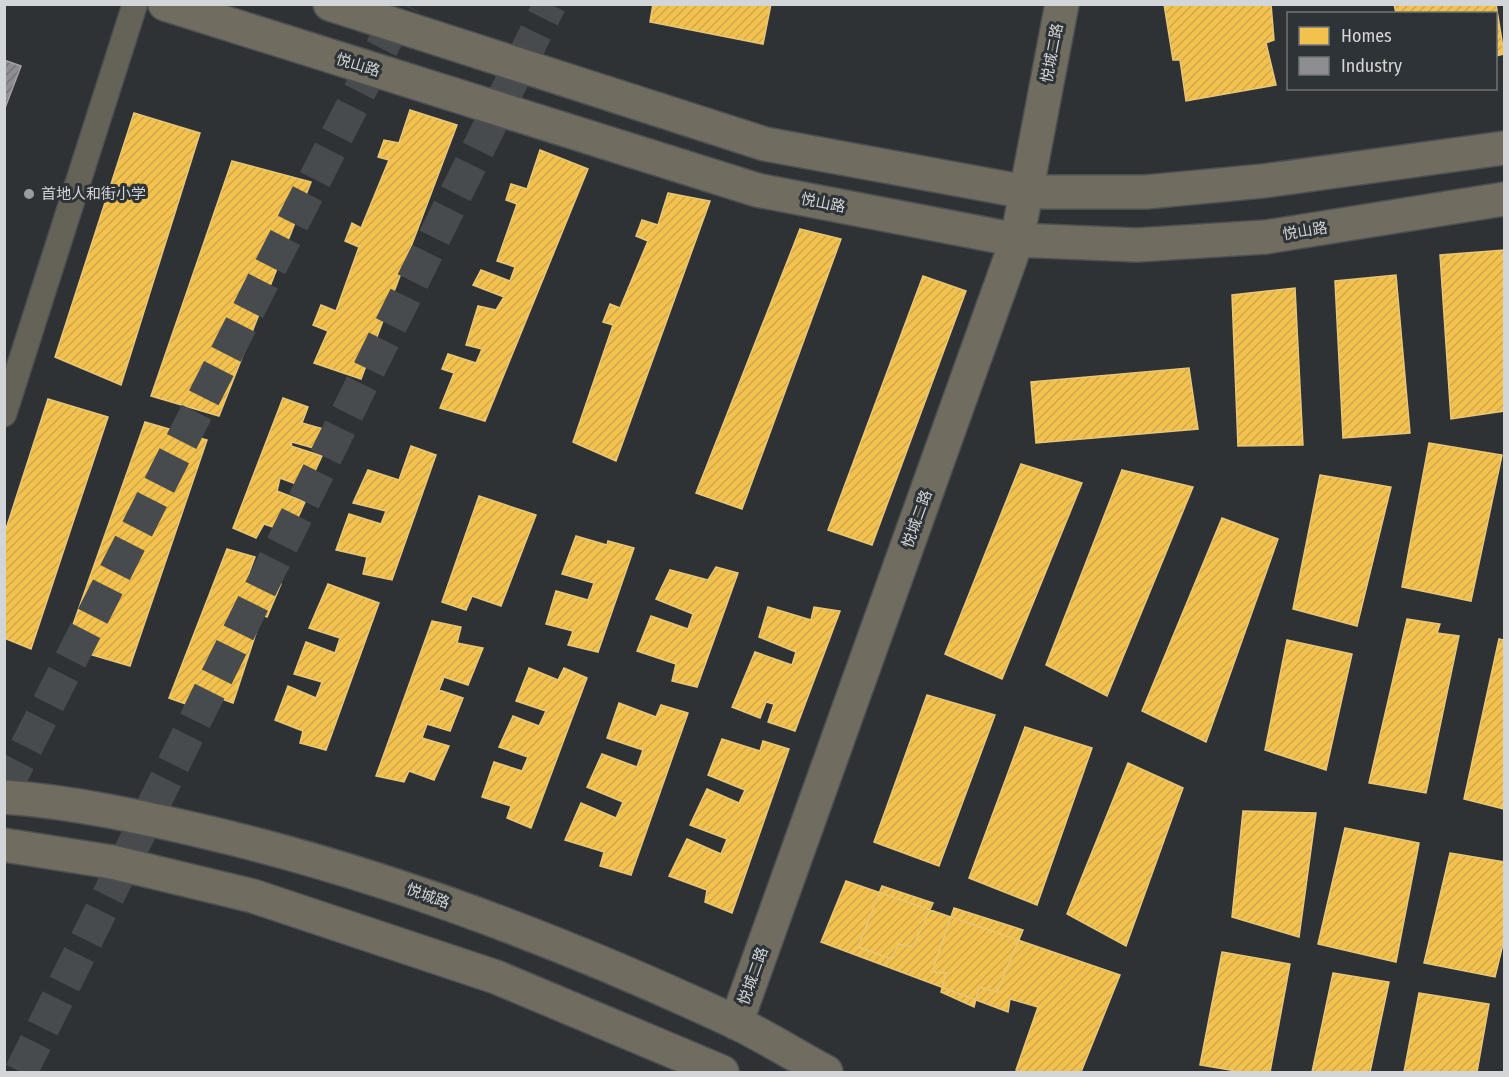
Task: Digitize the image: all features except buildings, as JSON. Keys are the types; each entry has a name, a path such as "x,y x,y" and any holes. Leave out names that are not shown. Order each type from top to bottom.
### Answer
{"main road":[{"name":"悦山路","path":"165,4 757,190 1017,240 1137,245 1266,237 1504,199"},
{"path":"330,4 765,144 1026,192 1146,192 1263,181 1504,148"},
{"name":"悦城二路","path":"736,1023 1017,240 1062,4"},
{"name":"悦城路","path":"4,796 133,815 267,846 392,883 535,935 736,1023 826,1072"},
{"path":"4,845 112,862 253,896 496,977 722,1072"}],"street":[{"path":"4,414 135,4"}],"tunnel":[{"path":"4,791 404,4"},
{"path":"21,1072 550,4"}],"place":[{"name":"首地人和街小学","path":"29,194"}]}
